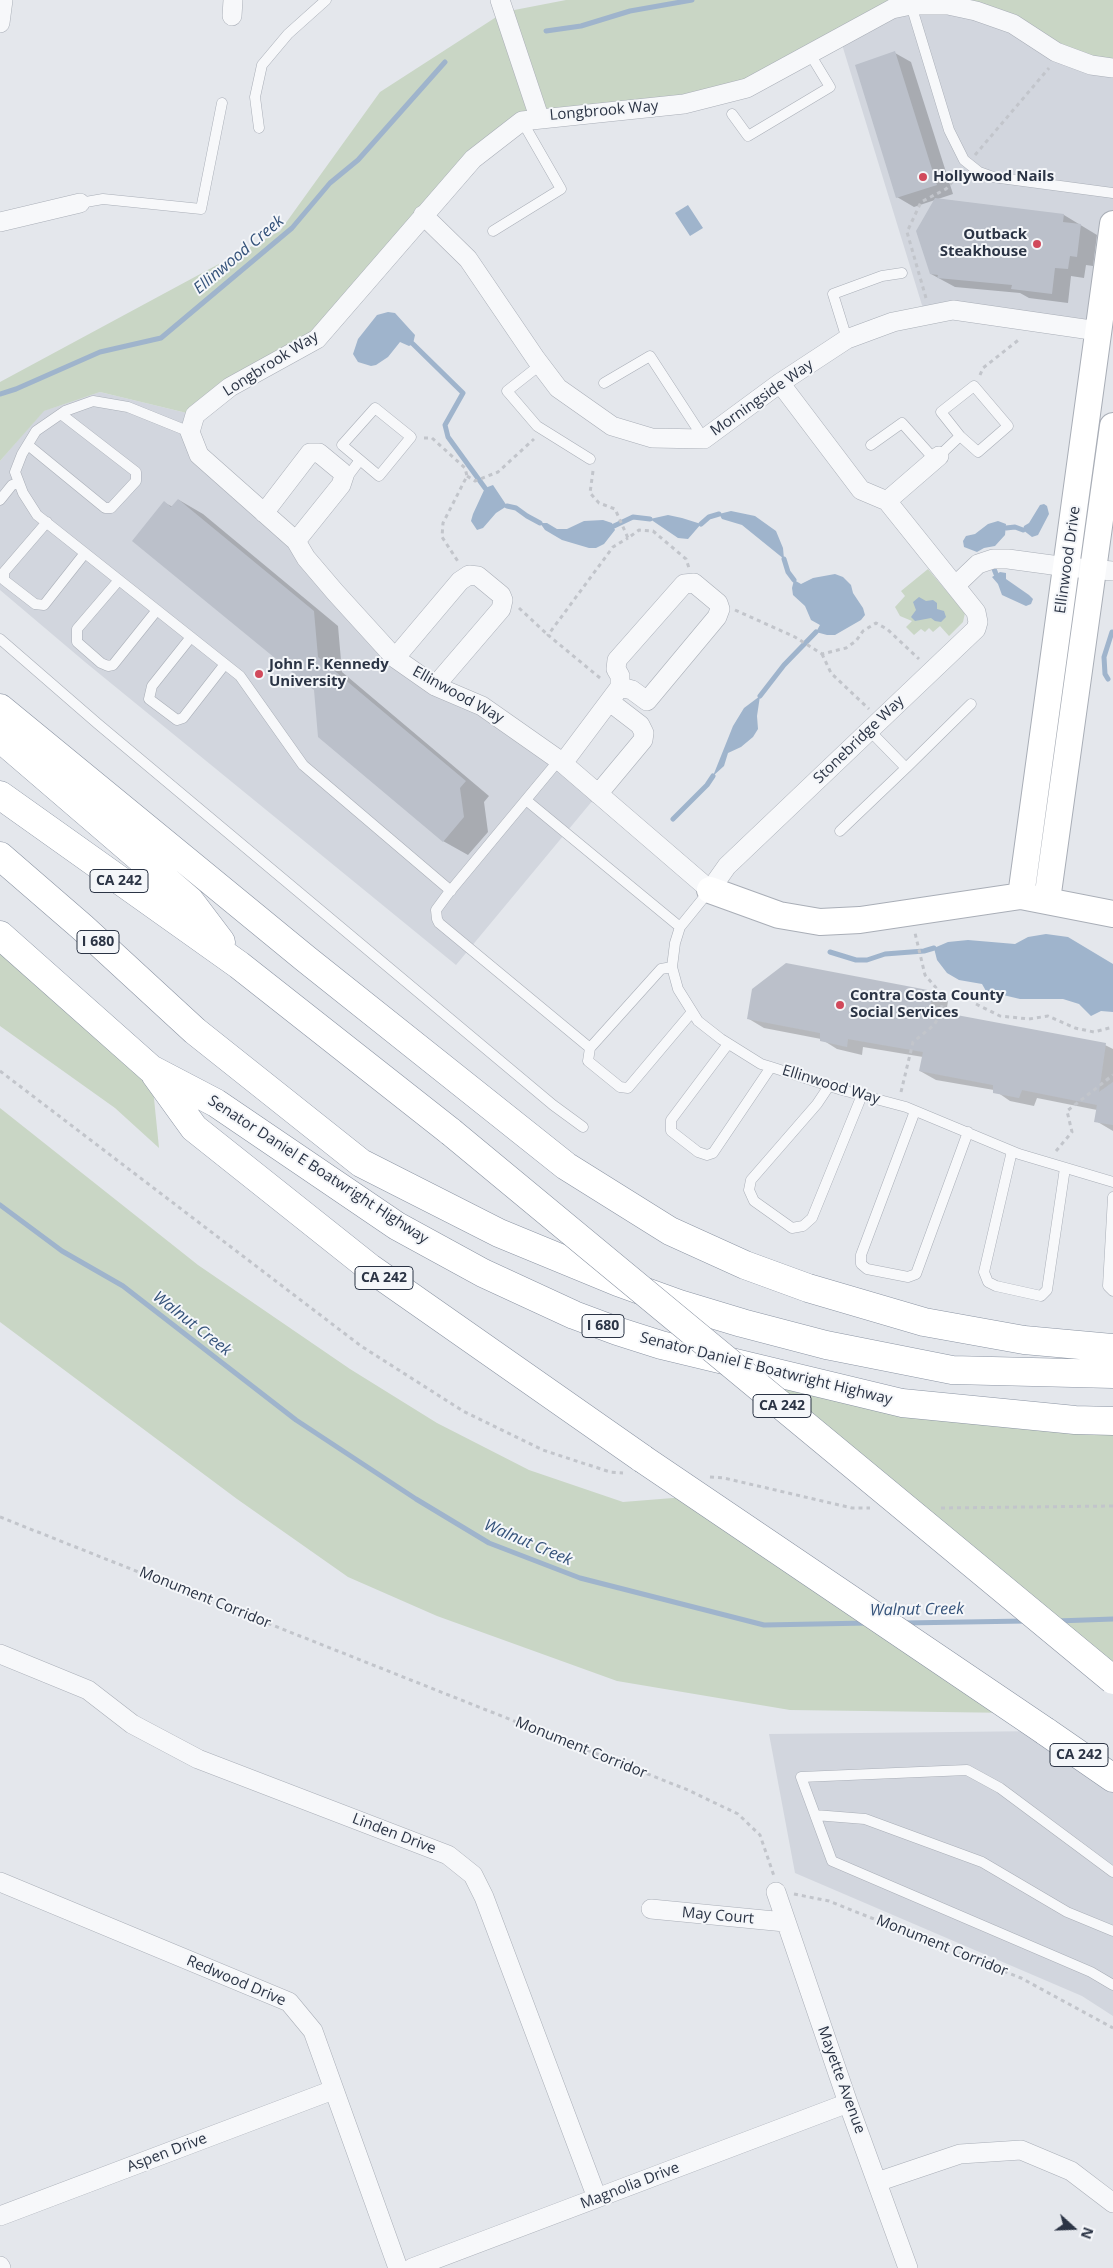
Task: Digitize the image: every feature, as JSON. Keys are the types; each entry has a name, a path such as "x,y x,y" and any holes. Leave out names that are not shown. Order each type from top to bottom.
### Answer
{"highway":[{"path":"0,708 306,959 566,1166 670,1231 745,1265 808,1288 924,1322 1024,1340 1113,1348"},
{"path":"0,738 190,902 239,965"},
{"name":"CA 242","path":"0,795 239,965 451,1132 1113,1680"},
{"name":"Senator Daniel E Boatwright Highway","path":"0,856 82,927 195,1031 361,1163 499,1233 618,1282 679,1304 826,1345 952,1370 1113,1374"},
{"name":"Senator Daniel E Boatwright Highway","path":"0,935 151,1069 216,1103 397,1226 483,1273 574,1315 617,1331 680,1350 902,1404 1074,1420 1113,1421"},
{"name":"CA 242","path":"151,1069 194,1128 363,1262 643,1459 1113,1778"}],"street":[{"path":"0,23 4,0"},
{"path":"500,0 531,119"},
{"name":"Longbrook Way","path":"190,432 196,415 230,387 317,339 473,159 531,119 684,104 747,88 892,9 911,6 948,5 976,11 1013,24 1056,52 1092,65 1113,68"},
{"path":"0,222 80,203"},
{"name":"Morningside Way","path":"423,215 468,259 540,365 558,388 612,426 652,438 704,439 780,383 846,339 893,322 953,310 1098,331"},
{"name":"Ellinwood Drive","path":"1021,896 1113,224"},
{"name":"Stonebridge Way","path":"710,890 727,866 976,629 978,622 976,612 956,585 887,501 861,490 780,383"},
{"name":"Ellinwood Drive","path":"1047,900 1104,570 1113,426"},
{"name":"Ellinwood Way","path":"190,432 199,455 296,541 306,558 395,658 435,686 482,706 561,761 710,890 779,915 820,922 860,920 1021,896 1113,914"},
{"path":"264,513 310,453 320,453 342,472 341,485 296,541"},
{"path":"887,501 937,458"},
{"path":"956,585 978,564 993,559 1008,558 1067,567 1104,570"},
{"path":"395,658 460,581 469,575 478,576 501,595 503,600 501,609 435,686"},
{"path":"561,761 616,694 620,676 616,669 617,660 684,584 694,583 718,603 720,609 717,617 647,701 632,690 616,694"},
{"path":"598,794 643,740 644,733 640,725 616,694"},
{"name":"Linden Drive","path":"0,1654 88,1690 132,1724 198,1759 448,1855 473,1875 484,1897 597,2198"},
{"name":"Redwood Drive","path":"0,1882 290,2002 313,2031 398,2268"},
{"name":"Mayette Avenue","path":"776,1892 848,2103 908,2268"},
{"name":"May Court","path":"651,1910 785,1922"},
{"name":"Aspen Drive","path":"0,2216 333,2090"},
{"name":"Magnolia Drive","path":"412,2268 848,2103"},
{"path":"877,2182 960,2154 1021,2150 1071,2171 1113,2204"}],"lane":[{"path":"259,128 255,98 262,65 288,34 326,0"},
{"path":"911,6 948,130 964,160 979,172 993,177 1113,193"},
{"path":"732,114 748,136 830,87 810,54"},
{"path":"80,203 103,199 201,209 222,103"},
{"path":"493,231 561,189 531,119"},
{"path":"846,339 833,294 882,276 902,273"},
{"path":"604,383 650,356 704,439"},
{"path":"540,365 507,391 537,426 590,459"},
{"path":"974,386 1008,426 978,452 960,436 941,412 974,386"},
{"path":"190,432 128,407 93,401 61,414 36,431 15,472 23,493 38,515 240,676 303,765 451,891"},
{"path":"375,408 411,437 379,476 360,460 342,445 375,408"},
{"path":"28,445 104,508 112,508 136,482 136,472 61,414"},
{"path":"871,446 902,423 937,458 960,436"},
{"path":"341,485 360,460"},
{"path":"0,500 12,485 19,483"},
{"path":"47,522 4,572 4,580 35,604 44,605 85,552"},
{"path":"119,580 77,629 77,642 101,662 108,666 113,665 157,610"},
{"path":"191,637 152,686 149,699 177,720 182,718 225,664"},
{"path":"0,640 113,737 553,1105 583,1127"},
{"path":"840,831 971,704"},
{"path":"875,725 906,768"},
{"path":"561,761 526,800 436,910 439,924 590,1048"},
{"path":"526,800 680,927"},
{"name":"Ellinwood Way","path":"710,890 680,927 675,943 672,967 678,989 698,1021 728,1044 761,1064 862,1096 916,1110 1012,1151 1113,1182"},
{"path":"672,967 661,969 590,1048 588,1060 620,1087 628,1088 692,1012"},
{"path":"728,1044 671,1120 671,1131 698,1152 707,1155 713,1153 771,1067"},
{"path":"829,1086 817,1104 751,1180 749,1190 754,1201 792,1228 803,1226 812,1218 862,1096"},
{"path":"916,1110 861,1255 861,1264 867,1269 908,1277 916,1274 968,1132"},
{"path":"1012,1151 984,1272 988,1282 996,1286 1041,1296 1047,1290 1065,1168"},
{"path":"1113,1197 1108,1286 1113,1291"},
{"path":"1113,1872 1000,1788 967,1770 801,1777 832,1861 1091,1972 1113,1985"},
{"path":"815,1815 865,1819 982,1862 1067,1912 1113,1932"}],"path":[{"path":"974,386 983,368 1019,342 1025,332 1027,320"},
{"path":"467,476 475,481 498,472 543,430"},
{"path":"411,437 432,438 465,468 467,476 443,523 442,538 469,575"},
{"path":"590,459 593,474 590,493 599,502 615,509 619,514 628,538"},
{"path":"548,634 613,547 639,530 653,531 686,559 694,583"},
{"path":"503,600 517,606 616,694"},
{"path":"720,609 740,610 795,637 822,654 831,673 875,725"},
{"path":"822,654 846,648 856,641 863,631 876,623 888,629 931,671"},
{"path":"897,1104 913,1042 934,1026 940,1015 944,997 925,975 918,947"},
{"path":"976,1004 1000,1016 1029,1019 1048,1016 1076,1028 1094,1032 1113,1027"},
{"path":"1046,1163 1072,1132 1067,1110 1113,1075"},
{"name":"Monument Corridor","path":"0,1517 688,1790 738,1814 760,1834 773,1874 776,1892 830,1900 1021,1978 1113,2028"}],"shaded area":[{"path":"948,5 1113,68 1113,224 1098,331 925,315 840,38 892,9"},
{"name":"John F. Kennedy University","path":"100,392 195,415 190,432 218,474 395,658 598,794 456,965 85,662 0,590 0,461 43,411"},
{"path":"1045,1731 1113,1778 1113,2016 1082,1996 795,1873 769,1734"}],"green space":[{"path":"566,0 1113,0 1113,68 1013,24 911,5 747,88 539,117 473,159 317,339 195,415 100,392 44,411 0,461 0,382 280,231 380,92 504,12"},
{"path":"928,569 965,613 963,622 949,636 940,626 933,632 929,628 925,632 921,629 914,635 906,627 912,621 900,616 895,607 905,596 901,591"},
{"path":"0,935 151,1069 159,1148 115,1108 0,1026"},
{"path":"0,1108 198,1265 350,1369 437,1423 529,1470 623,1502 698,1496 1017,1713 790,1710 617,1681 437,1616 348,1577 237,1499 0,1322"},
{"path":"754,1368 1113,1421 1113,1680"}],"water":[{"path":"688,205 703,228 690,236 675,213"},
{"path":"388,312 395,313 415,335 413,344 409,346 400,342 388,357 376,365 371,366 358,362 353,354 358,339 377,315"},
{"path":"493,485 507,506 496,513 483,528 477,530 471,521 473,514 485,488"},
{"path":"1044,504 1047,506 1049,514 1038,535 1032,537 1023,530 1024,526 1029,523 1040,505"},
{"path":"731,511 755,516 776,531 783,548 784,559 742,525 722,519 719,514"},
{"path":"668,515 701,524 688,539 678,538 650,519"},
{"path":"603,520 612,523 615,530 604,544 596,548 589,548 562,540 545,530 540,523 547,523 557,529 567,529 584,521"},
{"path":"998,521 1006,524 1005,535 995,546 984,548 977,552 964,547 963,541 966,536 975,534 988,524"},
{"path":"1000,572 1006,573 1006,579 1033,599 1031,604 1026,606 1002,595 998,584 992,577"},
{"path":"835,574 843,577 851,585 853,593 863,608 865,615 861,620 835,635 827,635 816,632 820,625 811,620 805,606 793,595 792,588 794,580 801,584 813,578"},
{"path":"919,597 926,601 933,600 937,603 937,609 944,611 946,617 941,622 931,618 915,621 911,617 916,610 913,602"},
{"path":"760,696 757,716 758,729 753,737 741,747 728,753 724,766 713,776 733,726 744,708"},
{"path":"1046,934 1068,937 1113,964 1113,1012 1101,1011 1091,1016 1079,1004 1063,999 1020,999 986,991 982,984 959,980 947,973 937,960 934,948 948,942 968,940 1015,944 1028,937"}],"building":[{"path":"895,51 937,185 896,198 855,65"},
{"path":"935,198 1064,214 1063,222 1081,224 1077,257 1070,256 1068,269 1055,268 1052,294 1011,289 1012,285 937,278 938,275 930,274 916,231"},
{"name":"John F. Kennedy University","path":"178,499 314,611 318,657 466,781 460,788 464,817 443,842 318,737 314,690 132,541 164,501 171,507"},
{"path":"786,963 933,991 930,1010 1106,1043 1099,1092 1113,1082 1113,1125 1094,1122 1097,1105 1022,1090 1019,1098 993,1093 993,1085 919,1071 923,1052 848,1039 847,1047 820,1041 820,1033 747,1019 752,989"}],"waterway":[{"name":"Ellinwood Creek","path":"546,31 581,26 630,11 692,0"},
{"name":"Ellinwood Creek","path":"0,394 16,389 100,352 161,338 292,228 330,183 358,160 445,62"},
{"path":"413,344 463,393 445,425 448,437 485,488"},
{"path":"507,506 516,508 540,523"},
{"path":"701,524 709,517 719,514"},
{"path":"614,526 633,517 650,519"},
{"path":"1006,528 1015,527 1023,530"},
{"path":"784,559 788,572 794,580"},
{"path":"992,564 996,574"},
{"path":"760,696 784,665 816,632"},
{"path":"1108,679 1105,674 1104,657 1112,632"},
{"path":"673,819 707,785 713,776"},
{"path":"830,952 856,960 867,960 885,954 924,951 934,948"},
{"name":"Walnut Creek","path":"0,1205 62,1251 123,1286 296,1420 416,1499 489,1543 580,1578 764,1625 868,1623"},
{"name":"Walnut Creek","path":"1057,1621 1113,1619"},
{"name":"Walnut Creek","path":"904,1623 1026,1621"}],"place":[{"name":"Hollywood Nails","path":"923,177"},
{"name":"Outback Steakhouse","path":"1037,244"},
{"name":"John F. Kennedy University","path":"259,674"},
{"name":"Contra Costa County Social Services","path":"840,1005"}]}
